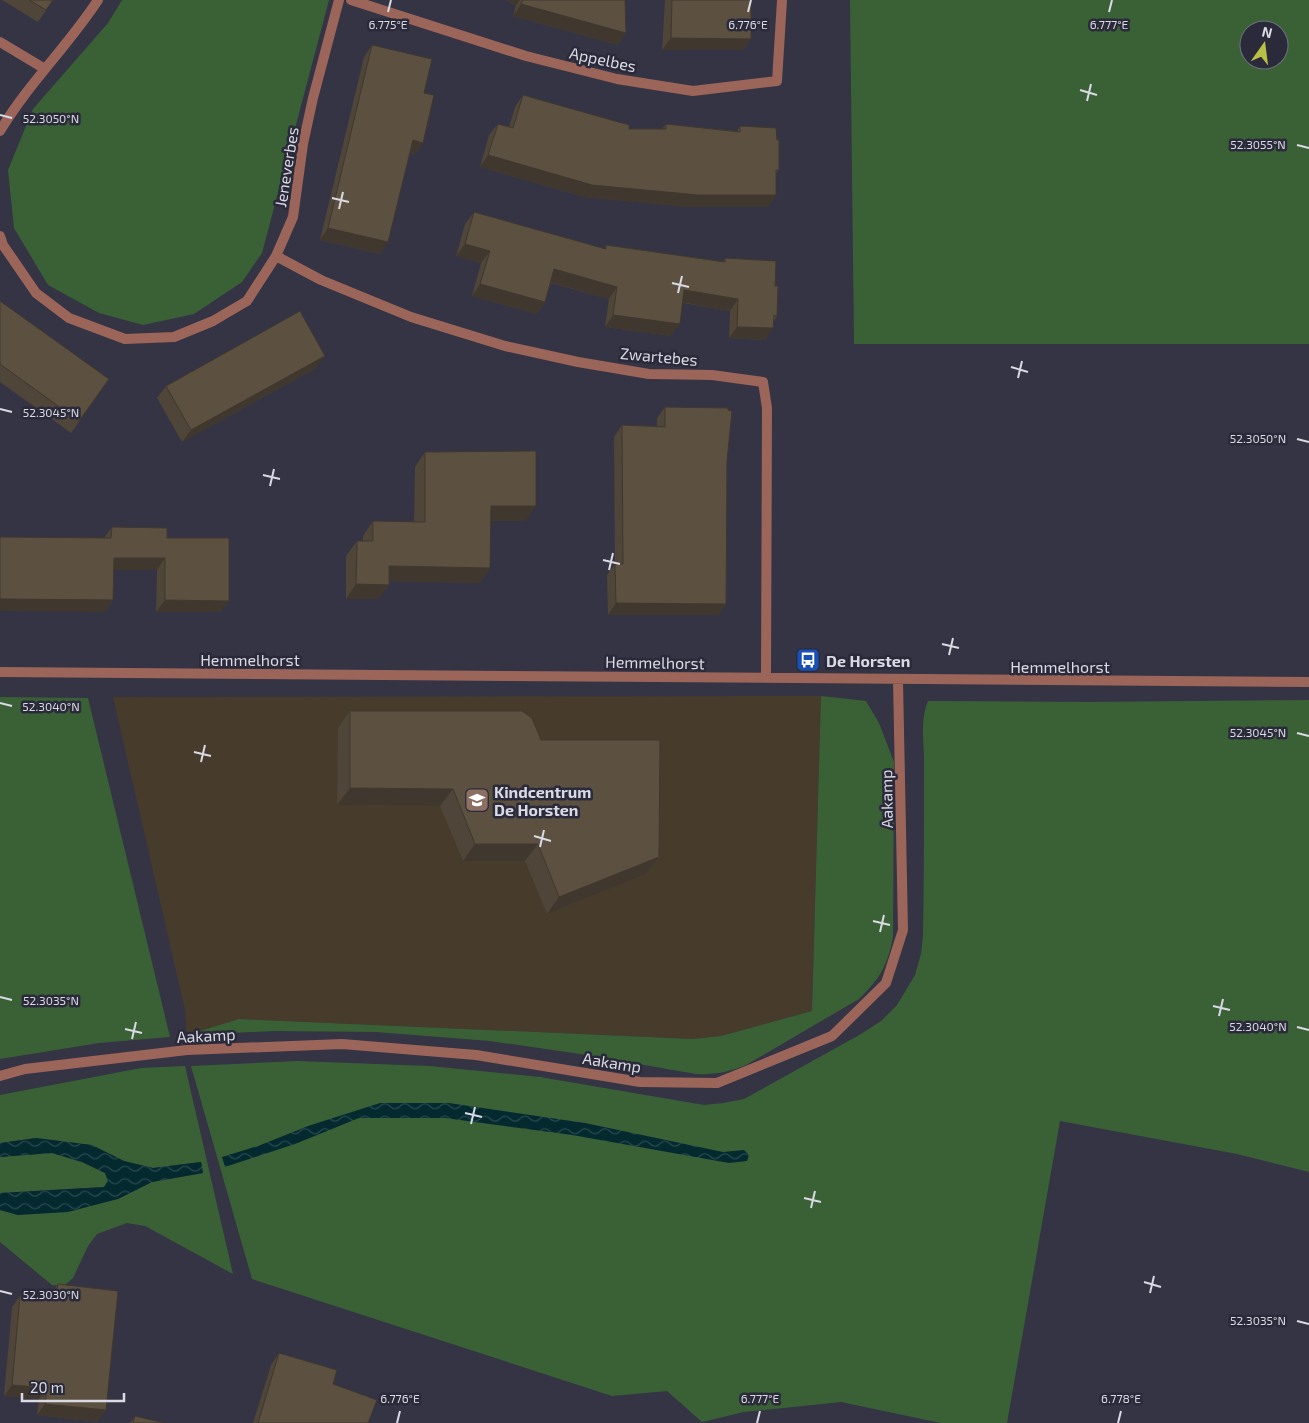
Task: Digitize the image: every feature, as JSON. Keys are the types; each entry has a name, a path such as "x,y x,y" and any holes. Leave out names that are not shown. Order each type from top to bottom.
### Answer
{"street":[{"path":"0,131 4,113 45,69 81,26 98,0"},
{"name":"Jeneverbes","path":"1,243 36,293 69,318 125,339 174,337 213,321 247,301 276,256 293,217 303,144 313,98 340,0"},
{"name":"Appelbes","path":"350,0 526,56 617,78 693,91 777,81 782,0"},
{"path":"0,42 45,69"},
{"name":"Zwartebes","path":"276,256 321,280 411,317 505,346 578,362 649,374 712,375 763,382 767,408 766,678"},
{"name":"Hemmelhorst","path":"0,672 1309,682"},
{"name":"Aakamp","path":"0,1076 25,1069 187,1050 342,1044 476,1055 640,1082 717,1083 832,1036 886,983 903,930 898,680"}],"shaded area":[{"name":"Kindcentrum De Horsten","path":"821,696 812,1011 721,1036 693,1039 239,1019 187,1035 185,1010 113,697"}],"green space":[{"path":"122,0 329,0 262,253 242,282 194,314 143,325 99,313 48,285 14,228 8,170 33,109 108,23"},
{"path":"850,0 1309,0 1309,344 854,344"},
{"path":"821,696 866,701 879,723 894,762 893,937 882,971 859,999 746,1065 734,1070 696,1074 587,1055 490,1041 376,1032 275,1031 187,1035 239,1019 693,1039 721,1036 812,1011"},
{"path":"0,697 88,698 170,1037 99,1043 0,1059"},
{"path":"1309,700 1309,1172 1237,1154 1060,1121 1007,1423 941,1423 841,1402 744,1412 702,1422 667,1391 612,1396 252,1279 191,1066 297,1061 430,1066 540,1077 704,1105 744,1099 881,1021 897,1005 915,975 921,954 923,936 923,726 928,701"},
{"path":"185,1066 233,1274 145,1226 127,1223 97,1234 88,1246 73,1278 64,1286 52,1285 0,1242 0,1210 18,1215 118,1199 152,1182 203,1173 201,1162 153,1168 124,1161 91,1145 36,1138 0,1143 0,1095 141,1068"},
{"path":"52,1153 82,1162 105,1173 108,1181 104,1187 0,1193 0,1157"}],"water":[{"path":"380,1103 449,1103 585,1123 723,1152 744,1150 749,1155 747,1161 729,1163 572,1135 445,1118 359,1118 295,1144 225,1167 222,1157 258,1146 308,1126"},
{"path":"36,1138 92,1145 124,1161 153,1168 201,1162 203,1173 152,1182 118,1199 68,1212 18,1215 0,1210 0,1193 104,1187 108,1181 105,1173 82,1162 52,1153 0,1157 0,1143"}],"building":[{"path":"29,0 53,0 46,10"},
{"path":"523,0 625,0 626,33 521,4"},
{"path":"672,0 751,0 751,39 671,38"},
{"path":"372,45 432,59 424,93 434,95 423,143 413,140 388,242 328,228"},
{"path":"523,95 629,125 629,129 666,129 666,124 740,132 740,126 776,128 777,140 779,140 779,170 776,170 776,195 698,195 592,185 488,155 498,124 513,128"},
{"path":"474,212 606,249 606,245 725,262 725,258 776,261 775,286 778,286 777,316 774,315 773,328 737,327 738,299 684,290 680,324 613,315 617,287 554,269 545,302 480,284 490,251 465,244"},
{"path":"0,301 109,379 79,421 0,364"},
{"path":"300,311 325,356 191,430 166,386"},
{"path":"665,407 728,408 728,410 732,411 727,461 726,604 616,603 615,564 623,564 622,425 665,427"},
{"path":"536,451 536,506 491,506 490,568 389,566 389,585 356,584 357,541 373,541 373,521 425,522 425,452"},
{"path":"112,527 167,528 167,538 229,538 229,601 165,600 165,558 114,558 113,600 0,599 0,537 111,538"},
{"path":"350,711 522,711 532,718 541,740 660,740 659,857 559,897 538,844 475,844 453,789 350,788"},
{"path":"58,1284 118,1291 106,1410 45,1404 47,1388 12,1385 20,1296 56,1299"},
{"path":"279,1353 337,1370 333,1384 377,1400 368,1423 258,1423"},
{"path":"135,1416 164,1423 133,1423"}],"place":[{"name":"De Horsten","path":"808,660"},
{"name":"Kindcentrum De Horsten","path":"477,800"}]}
